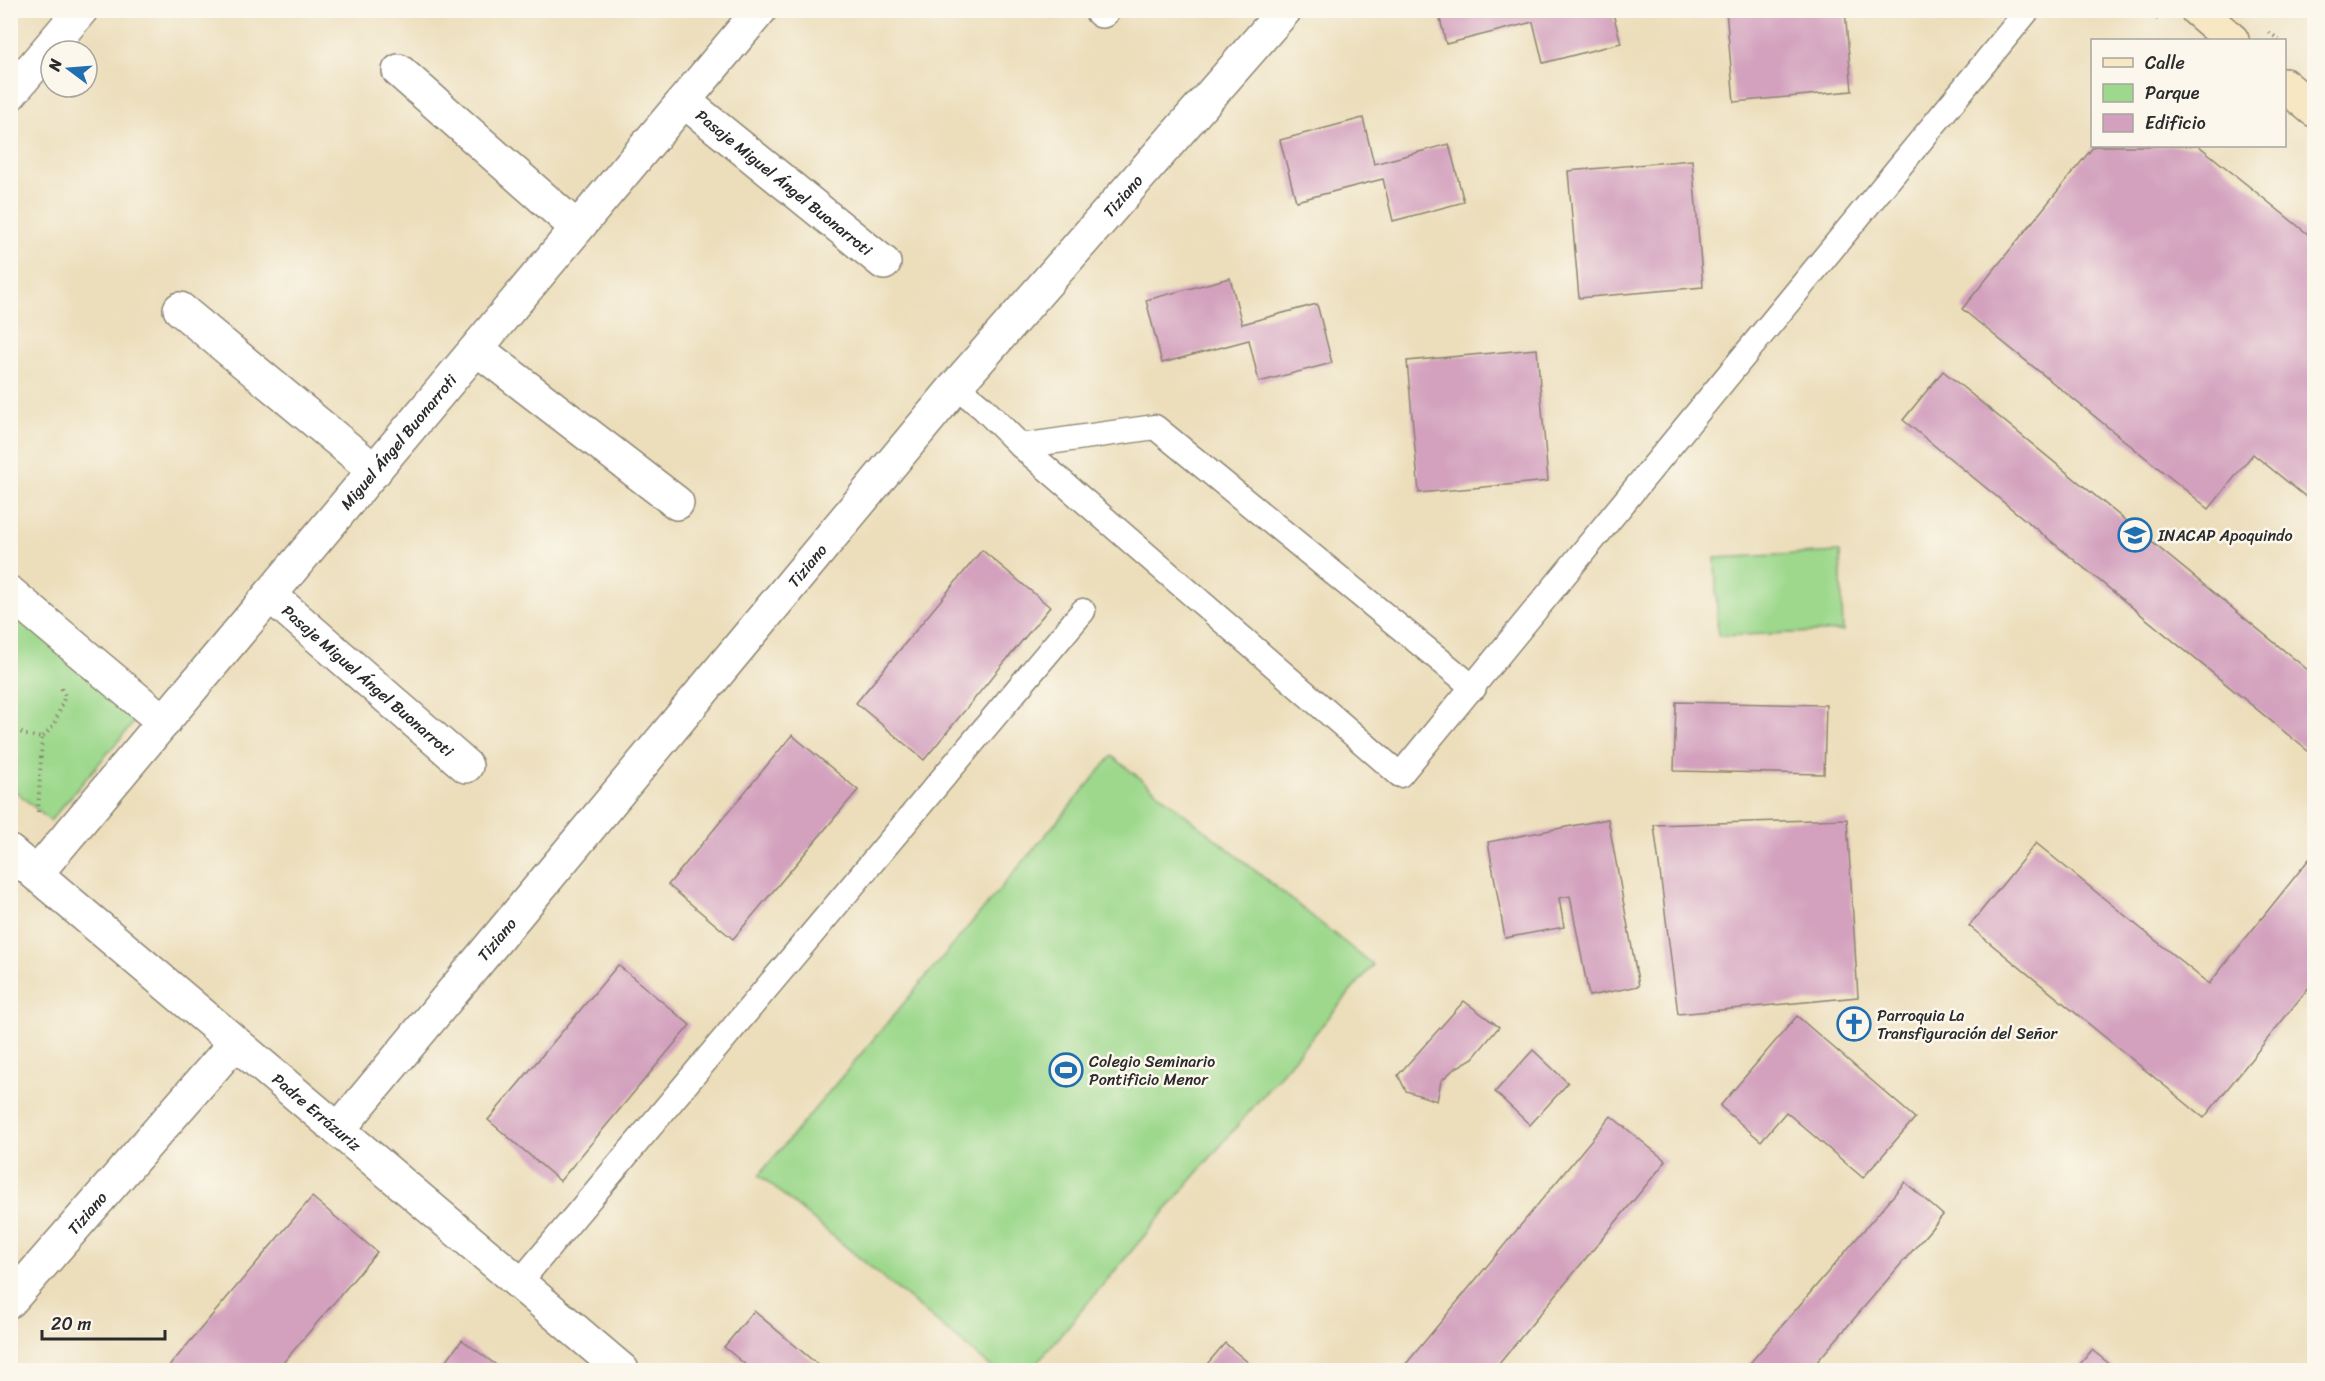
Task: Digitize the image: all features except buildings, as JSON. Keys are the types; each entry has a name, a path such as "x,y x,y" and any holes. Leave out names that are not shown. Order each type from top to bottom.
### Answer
{"main road":[{"path":"2197,10 2231,39"},
{"path":"2286,87 2314,110"}],"street":[{"path":"10,94 81,10"},
{"name":"Miguel Ángel Buonarroti","path":"36,874 760,10"},
{"name":"Tiziano","path":"338,1130 956,386 1285,10"},
{"path":"399,71 578,228"},
{"name":"Pasaje Miguel Ángel Buonarroti","path":"684,101 884,263"},
{"path":"180,309 375,471"},
{"path":"477,349 677,503"},
{"path":"10,593 164,722"},
{"name":"Pasaje Miguel Ángel Buonarroti","path":"270,595 466,766"},
{"name":"Padre Errázuriz","path":"10,852 622,1371"},
{"name":"Tiziano","path":"10,1301 235,1043"}],"lane":[{"path":"956,386 983,408 1021,446 1400,775 1474,688 2028,10"},
{"path":"1021,446 1155,427 1474,688"},
{"path":"519,1283 1083,611"}],"path":[{"path":"38,817 42,738 54,725 65,696"},
{"path":"10,727 26,735 42,738"}],"green space":[{"path":"1840,552 1843,631 1718,636 1715,558"},
{"path":"10,604 140,715 50,821 11,787"},
{"name":"Colegio Seminario Pontificio Menor","path":"1112,756 1373,965 1031,1370 995,1370 759,1175"}],"place":[{"name":"INACAP Apoquindo","path":"2135,535"},
{"name":"Parroquia La Transfiguración del Señor","path":"1854,1024"},
{"name":"Colegio Seminario Pontificio Menor","path":"1066,1070"}]}
